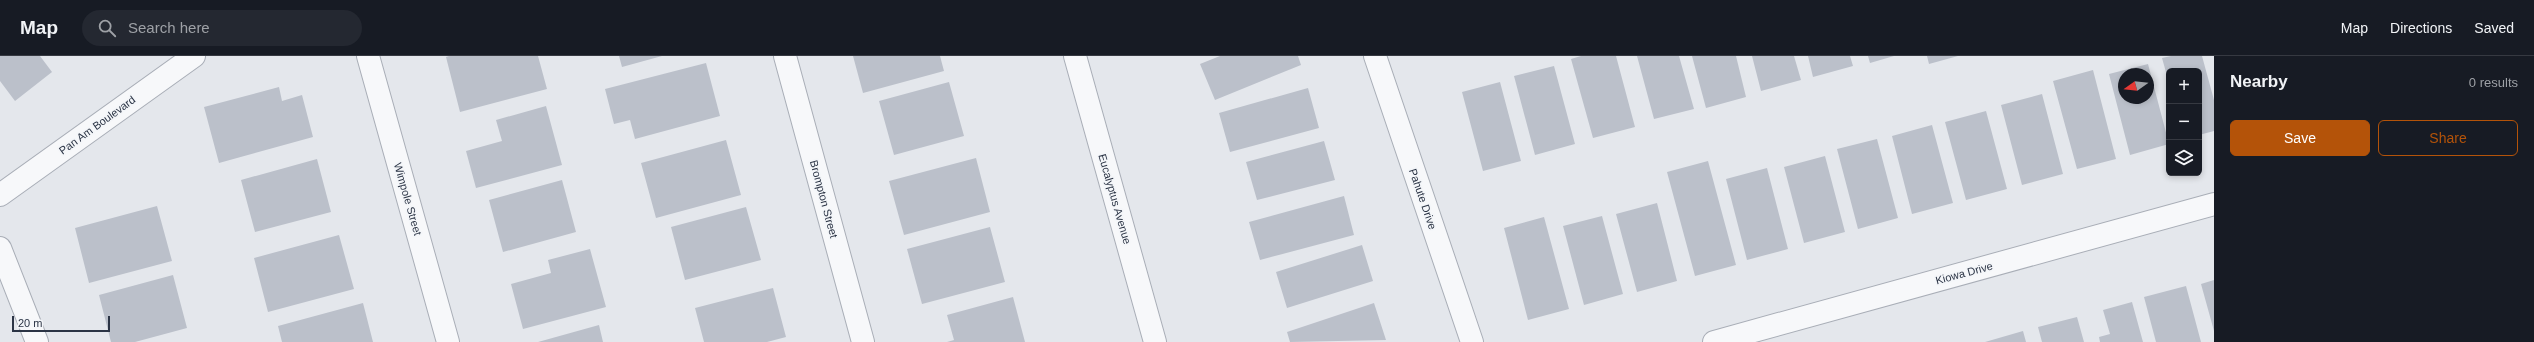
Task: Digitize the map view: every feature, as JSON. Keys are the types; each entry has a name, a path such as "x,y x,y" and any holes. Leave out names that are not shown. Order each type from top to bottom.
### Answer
{"street":[{"name":"Pan Am Boulevard","path":"0,195 194,56"},
{"name":"Wimpole Street","path":"368,56 448,342"},
{"name":"Brompton Street","path":"785,56 863,342"},
{"name":"Eucalyptus Avenue","path":"1075,56 1155,342"},
{"name":"Pahute Drive","path":"1375,56 1472,342"},
{"name":"Kiowa Drive","path":"1714,342 2214,204"},
{"path":"0,248 37,342"}],"building":[{"path":"0,56 40,56 52,72 15,101 0,81"},
{"path":"538,56 547,89 460,112 446,57"},
{"path":"619,56 662,56 622,67"},
{"path":"853,56 940,56 944,71 863,93"},
{"path":"1220,56 1298,56 1301,65 1215,100 1200,64"},
{"path":"1581,56 1616,56 1635,127 1593,138 1571,59"},
{"path":"1637,56 1679,56 1694,109 1654,119"},
{"path":"1692,56 1736,56 1746,97 1706,108"},
{"path":"1752,56 1794,56 1801,80 1761,91"},
{"path":"1808,56 1850,56 1853,66 1813,77"},
{"path":"1868,56 1894,56 1870,63"},
{"path":"1927,56 1958,56 1929,64"},
{"path":"2171,56 2202,56 2214,100 2214,131 2202,134 2202,68 2166,68 2166,72 2162,58"},
{"path":"706,63 720,116 635,139 630,120 614,124 605,89"},
{"path":"2148,64 2149,68 2132,68"},
{"path":"1554,66 1575,144 1535,155 1514,76"},
{"path":"2093,70 2116,159 2077,169 2053,81"},
{"path":"2118,72 2118,104 2154,104 2154,87 2166,133 2166,145 2130,155 2109,74"},
{"path":"949,82 964,136 894,155 879,101"},
{"path":"1500,82 1521,161 1483,171 1462,92"},
{"path":"279,87 282,101 302,95 313,137 219,163 204,107"},
{"path":"1308,88 1319,128 1230,152 1219,113"},
{"path":"2042,94 2063,174 2022,185 2001,105"},
{"path":"546,106 562,165 476,188 466,151 502,141 496,120"},
{"path":"1986,111 2007,189 1966,200 1945,122"},
{"path":"1932,125 1953,203 1912,214 1892,136"},
{"path":"1877,139 1898,218 1858,229 1837,149"},
{"path":"726,140 741,195 656,218 641,163"},
{"path":"1324,141 1335,180 1257,200 1246,162"},
{"path":"1825,156 1845,232 1804,243 1784,167"},
{"path":"976,158 990,212 904,235 889,181"},
{"path":"317,159 331,212 255,232 241,180"},
{"path":"1708,161 1736,265 1695,276 1667,172"},
{"path":"1767,168 1788,249 1747,260 1726,179"},
{"path":"562,180 576,232 503,252 489,200"},
{"path":"1344,196 1354,235 1260,260 1249,222"},
{"path":"1657,203 1677,281 1637,292 1616,214"},
{"path":"157,206 172,261 89,283 75,228"},
{"path":"746,207 761,260 685,280 671,227"},
{"path":"1602,216 1623,294 1584,305 1563,226"},
{"path":"1544,217 1569,309 1528,320 1504,228"},
{"path":"990,227 1005,282 922,304 907,249"},
{"path":"339,235 354,289 268,312 254,258"},
{"path":"1362,245 1373,281 1287,308 1276,272"},
{"path":"590,249 606,307 523,329 511,284 551,273 548,260"},
{"path":"173,275 187,328 135,342 111,342 99,295"},
{"path":"2214,280 2214,331 2201,284"},
{"path":"2186,286 2201,342 2156,342 2144,297"},
{"path":"773,288 786,337 767,342 704,342 695,308"},
{"path":"1013,297 1025,342 947,342 954,340 947,315"},
{"path":"2132,302 2143,342 2100,342 2099,337 2110,334 2103,310"},
{"path":"363,303 373,342 282,342 278,326"},
{"path":"1374,303 1386,340 1290,342 1287,332"},
{"path":"2077,317 2084,342 2042,342 2038,327"},
{"path":"599,325 603,342 538,342"},
{"path":"2023,331 2026,342 1985,342"}]}
